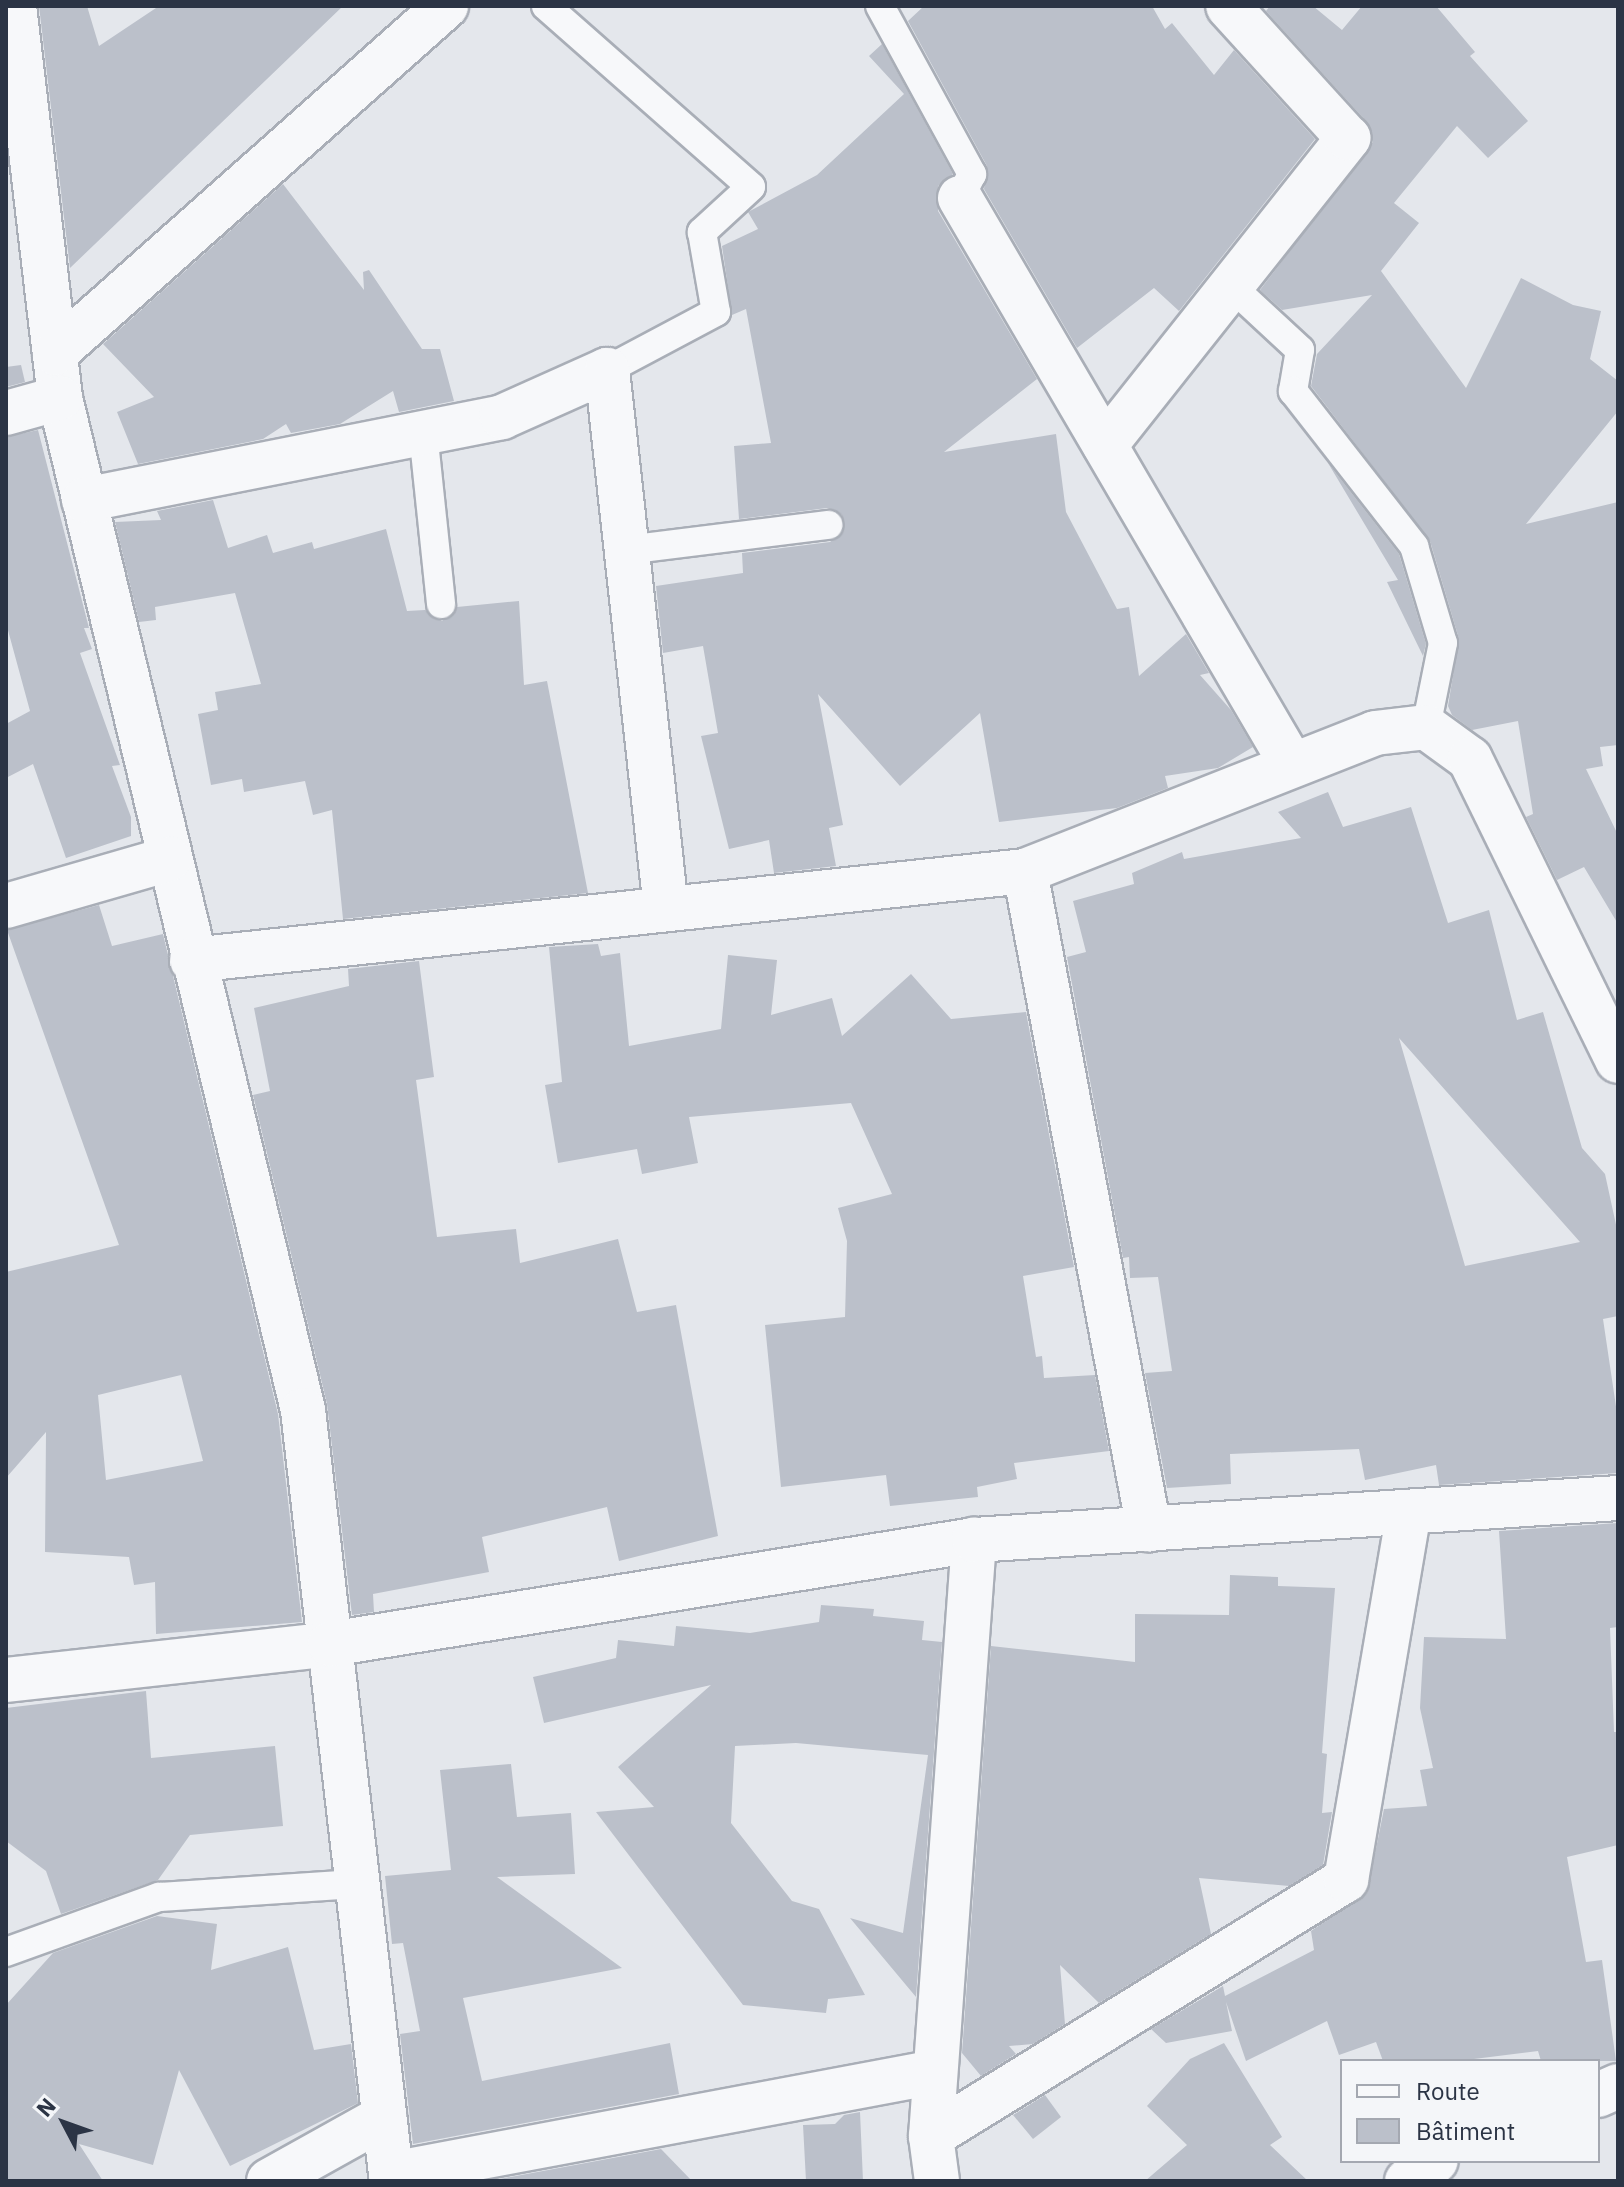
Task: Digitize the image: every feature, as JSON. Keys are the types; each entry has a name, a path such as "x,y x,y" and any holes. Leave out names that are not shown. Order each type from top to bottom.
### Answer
{"street":[{"path":"14,6 60,398 192,960 303,1410 391,2174 935,2072"},
{"path":"55,353 446,6"},
{"path":"1105,445 1348,138 1237,9"},
{"path":"960,198 1292,765"},
{"path":"84,500 502,417 607,370 666,909"},
{"path":"6,413 60,398"},
{"path":"192,960 1025,871 1375,733 1426,727 1470,759 1618,1061"},
{"path":"6,906 169,859"},
{"path":"1025,871 1149,1529"},
{"path":"6,1680 330,1644 974,1540 1618,1498"},
{"path":"931,2136 1346,1880 1409,1512"},
{"path":"937,2181 931,2136 974,1540"},
{"path":"269,2181 384,2117"},
{"path":"1407,2181 1433,2163"}],"lane":[{"path":"546,6 751,187 702,232 716,312 607,370"},
{"path":"880,6 972,174 960,198"},
{"path":"1231,286 1300,350 1293,391 1414,546 1443,643 1426,727"},
{"path":"423,432 441,604"},
{"path":"627,550 828,525"},
{"path":"6,1952 159,1897 357,1884"}],"building":[{"path":"39,6 87,6 99,46 159,6 343,6 70,268"},
{"path":"924,6 1152,6 1165,29 1172,23 1214,75 1234,50 1315,139 1179,311 1154,288 1077,348 984,189 987,166 908,21"},
{"path":"1270,6 1313,6 1342,30 1362,6 1436,6 1475,52 1470,56 1528,121 1488,158 1457,126 1394,203 1419,223 1381,271 1466,388 1521,278 1573,305 1601,311 1590,359 1618,381 1618,411 1526,524 1618,502 1618,745 1600,747 1603,766 1586,769 1618,835 1618,924 1584,867 1557,880 1526,817 1533,814 1518,721 1472,730 1452,715 1448,706 1459,639 1430,541 1311,386 1317,354 1372,295 1282,310 1260,290 1373,142 1366,121 1266,11"},
{"path":"882,44 953,174 938,186 938,211 1037,379 944,452 1056,434 1066,512 1117,609 1129,607 1139,676 1186,634 1209,673 1200,675 1231,710 1253,747 1218,768 1165,776 1168,788 1117,808 999,822 980,713 900,786 818,694 843,825 829,828 836,866 774,873 769,840 729,849 701,736 718,733 703,646 663,653 656,586 743,573 742,553 830,542 843,532 842,515 827,508 739,519 734,446 771,443 746,309 732,315 722,246 758,229 748,212 817,175 904,94 869,56"},
{"path":"283,184 364,290 363,272 369,270 422,349 440,349 454,401 399,412 393,391 340,424 291,433 286,424 263,439 138,464 117,412 154,397 103,344"},
{"path":"21,365 25,382 6,387 6,367"},
{"path":"38,430 89,628 84,628 92,649 80,653 120,765 112,766 131,817 131,836 66,858 33,764 6,778 6,724 30,711 6,623 6,437"},
{"path":"1328,463 1399,554 1426,644 1423,656 1387,582 1398,580"},
{"path":"213,500 228,548 267,535 273,553 312,542 314,549 386,529 407,611 425,610 442,621 457,607 519,601 524,685 547,681 588,893 343,919 332,810 313,815 305,781 244,792 242,779 211,785 198,714 218,710 215,692 261,684 235,593 155,607 156,620 139,622 115,522 161,520 157,511"},
{"path":"1328,792 1343,827 1411,807 1448,923 1489,910 1517,1020 1543,1012 1582,1148 1605,1174 1618,1234 1618,1316 1603,1319 1618,1420 1618,1473 1439,1485 1436,1465 1365,1480 1359,1449 1230,1454 1231,1484 1167,1488 1145,1373 1172,1371 1158,1277 1130,1278 1129,1257 1123,1258 1067,957 1086,952 1073,901 1134,884 1132,873 1182,852 1184,859 1301,838 1278,812","holes":["1399,1038 1580,1242 1465,1266"]},
{"path":"99,905 112,946 163,934 278,1414 302,1622 156,1634 155,1582 134,1585 129,1557 45,1552 46,1432 6,1478 6,1272 119,1245 7,930","holes":["181,1375 203,1461 106,1480 98,1395"]},
{"path":"598,944 601,956 620,953 629,1046 721,1029 728,955 777,960 771,1015 832,998 842,1036 911,974 951,1019 1026,1012 1074,1267 1023,1276 1036,1357 1042,1356 1044,1378 1095,1375 1109,1451 1014,1463 1017,1479 977,1487 978,1497 890,1506 886,1475 781,1487 765,1325 845,1317 847,1241 838,1208 892,1194 851,1103 689,1117 698,1163 642,1174 637,1149 558,1163 545,1085 562,1082 549,947"},
{"path":"419,961 434,1077 416,1080 437,1237 516,1229 520,1263 618,1239 637,1312 676,1305 718,1536 619,1561 607,1507 482,1537 489,1572 373,1594 374,1612 352,1615 327,1404 253,1095 270,1091 254,1008 349,986 348,969"},
{"path":"1618,1523 1618,1627 1610,1628 1614,1732 1618,1732 1618,1845 1567,1857 1586,1962 1602,1960 1616,2061 1540,2059 1538,2051 1474,2059 1382,2059 1376,2042 1339,2055 1327,2021 1246,2061 1226,2002 1232,2031 1166,2043 1151,2029 1223,1986 1225,1996 1314,1950 1311,1931 1367,1893 1384,1809 1427,1806 1420,1770 1433,1768 1420,1708 1424,1637 1506,1639 1499,1531"},
{"path":"1230,1575 1278,1577 1278,1586 1335,1588 1322,1753 1327,1754 1322,1813 1332,1812 1323,1865 1289,1886 1199,1878 1211,1934 1099,2003 1060,1965 1065,2024 1033,2044 1009,2046 1016,2054 981,2076 962,2053 991,1646 1135,1662 1135,1614 1229,1615"},
{"path":"821,1605 874,1609 873,1616 924,1621 922,1640 942,1642 916,1997 850,1918 903,1933 928,1755 796,1743 735,1746 731,1823 792,1901 819,1909 865,1995 828,1999 826,2013 743,2005 596,1812 654,1807 618,1767 711,1685 544,1723 533,1677 616,1658 618,1640 674,1646 676,1626 750,1633 819,1622"},
{"path":"146,1691 151,1758 275,1746 283,1826 190,1835 158,1880 61,1914 46,1871 6,1841 6,1708"},
{"path":"511,1764 517,1817 571,1813 575,1874 497,1877 622,1968 463,1998 482,2081 670,2043 679,2094 413,2144 400,2034 420,2031 403,1943 392,1944 385,1876 451,1870 440,1770"},
{"path":"157,1916 217,1924 211,1970 288,1947 314,2050 351,2044 358,2103 230,2166 179,2070 153,2165 79,2144 103,2181 6,2181 6,2005 53,1953"},
{"path":"1224,2043 1282,2137 1270,2145 1308,2181 1145,2181 1187,2145 1147,2106 1190,2059"},
{"path":"1045,2095 1061,2117 1033,2139 1013,2115"},
{"path":"860,2112 863,2181 806,2181 803,2125 835,2124 844,2115"},
{"path":"661,2149 692,2181 489,2181"}]}
